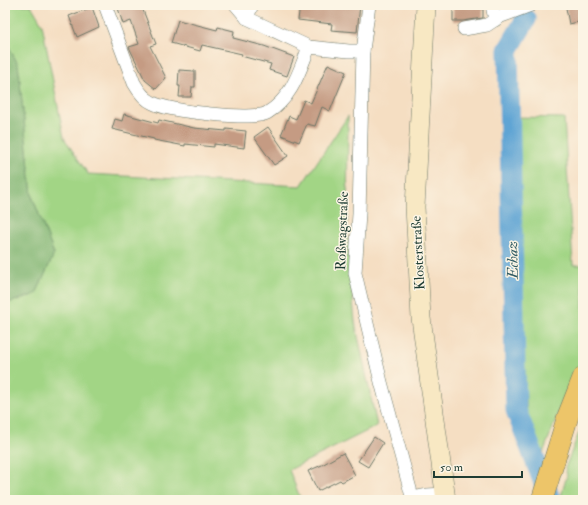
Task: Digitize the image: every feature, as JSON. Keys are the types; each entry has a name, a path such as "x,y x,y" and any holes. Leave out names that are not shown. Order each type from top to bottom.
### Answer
{"main road":[{"name":"Klosterstraße","path":"426,5 416,207 421,318 445,497"},
{"path":"542,500 568,416 583,378"}],"street":[{"path":"105,5 134,83 139,92 153,103 160,106 225,115 254,116 266,114 280,103 291,91 309,47"},
{"path":"236,5 247,18 309,47 349,52 364,52"},
{"path":"247,18 252,5"},
{"name":"Roßwagstraße","path":"370,5 364,52 359,214 355,273 381,382 412,499"},
{"path":"492,5 495,20"},
{"path":"464,29 487,25 499,17 531,5"},
{"path":"412,499 427,495 445,497"}],"green space":[{"path":"5,5 31,5 42,24 64,138 88,174 301,186 348,116 347,236 355,322 377,426 289,470 301,500 5,500 5,304 36,294 54,254 32,196 18,64 5,40"},
{"path":"5,40 18,64 32,196 54,254 36,294 5,304"},
{"path":"514,117 564,118 573,265 583,265 583,357 567,390 542,456 527,425"},
{"path":"583,423 583,500 560,500 567,475 565,468"}],"building":[{"path":"117,5 141,5 156,44 150,46 166,78 156,89 145,80 129,47 139,44 131,21 123,24"},
{"path":"300,5 360,5 357,32 331,30 332,24 298,20"},
{"path":"453,5 483,5 483,18 453,21"},
{"path":"583,5 583,21 569,24 566,8"},
{"path":"92,7 99,27 77,37 69,16"},
{"path":"178,20 217,30 218,27 234,31 233,38 264,46 294,57 287,76 269,70 271,64 241,56 242,54 202,45 200,51 171,43"},
{"path":"328,64 346,72 330,111 322,107 315,126 307,124 299,142 281,135 289,116 296,119 304,100 311,103"},
{"path":"179,70 195,71 195,87 192,87 191,97 179,97"},
{"path":"124,114 158,123 159,120 194,128 246,131 244,148 214,144 214,147 185,144 185,146 112,129 115,119 122,121"},
{"path":"268,127 288,156 274,165 254,137"},
{"path":"374,437 383,443 368,467 358,461"},
{"path":"343,453 355,475 342,482 340,480 318,491 308,471"}],"waterway":[{"name":"Echaz","path":"526,19 508,50 516,410 550,499"}]}
